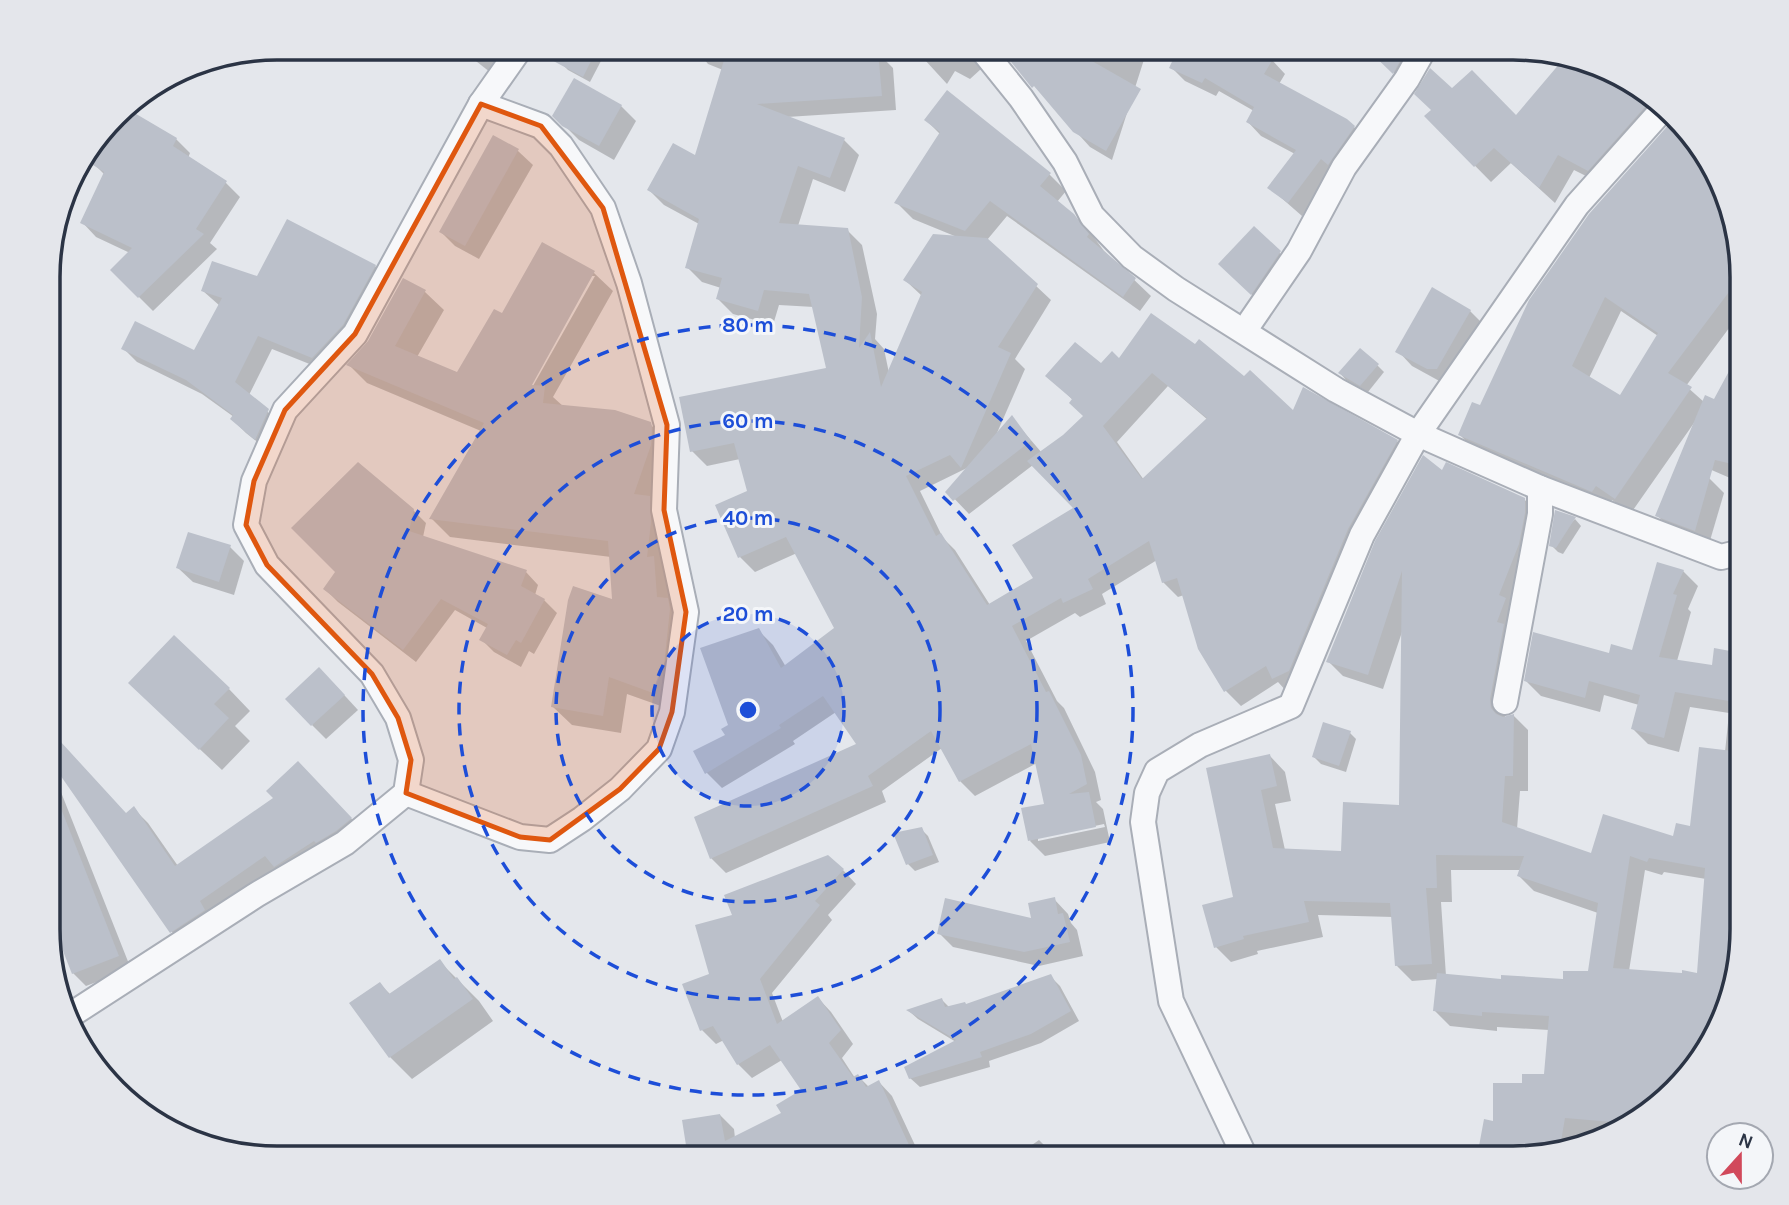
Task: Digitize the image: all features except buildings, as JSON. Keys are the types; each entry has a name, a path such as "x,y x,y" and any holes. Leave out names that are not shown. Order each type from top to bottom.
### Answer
{"street":[{"path":"76,1011 256,895 345,843 406,793 411,760 392,707 372,674 267,565 246,525 254,481 285,410 355,334 481,104 513,59"},
{"path":"990,59 1065,162 1092,216 1132,257 1176,289 1336,390 1418,434 1540,488 1721,556 1729,554"},
{"path":"1251,321 1299,251 1345,167 1418,59"},
{"path":"406,793 520,837 550,840 572,826 620,789 659,749 673,712 686,612 664,510 667,425 629,283 603,208 561,146 541,126 481,104"},
{"path":"1239,1145 1171,1001 1143,822 1147,793 1157,771 1200,745 1292,706 1362,535 1418,434 1577,205 1658,115"},
{"path":"1505,702 1540,514 1540,488"}],"highlighted area":[{"path":"481,104 541,126 603,208 667,425 664,510 686,612 672,712 659,749 620,789 550,840 520,837 406,793 411,760 398,718 372,674 267,565 246,525 254,481 285,410 355,334"}]}
